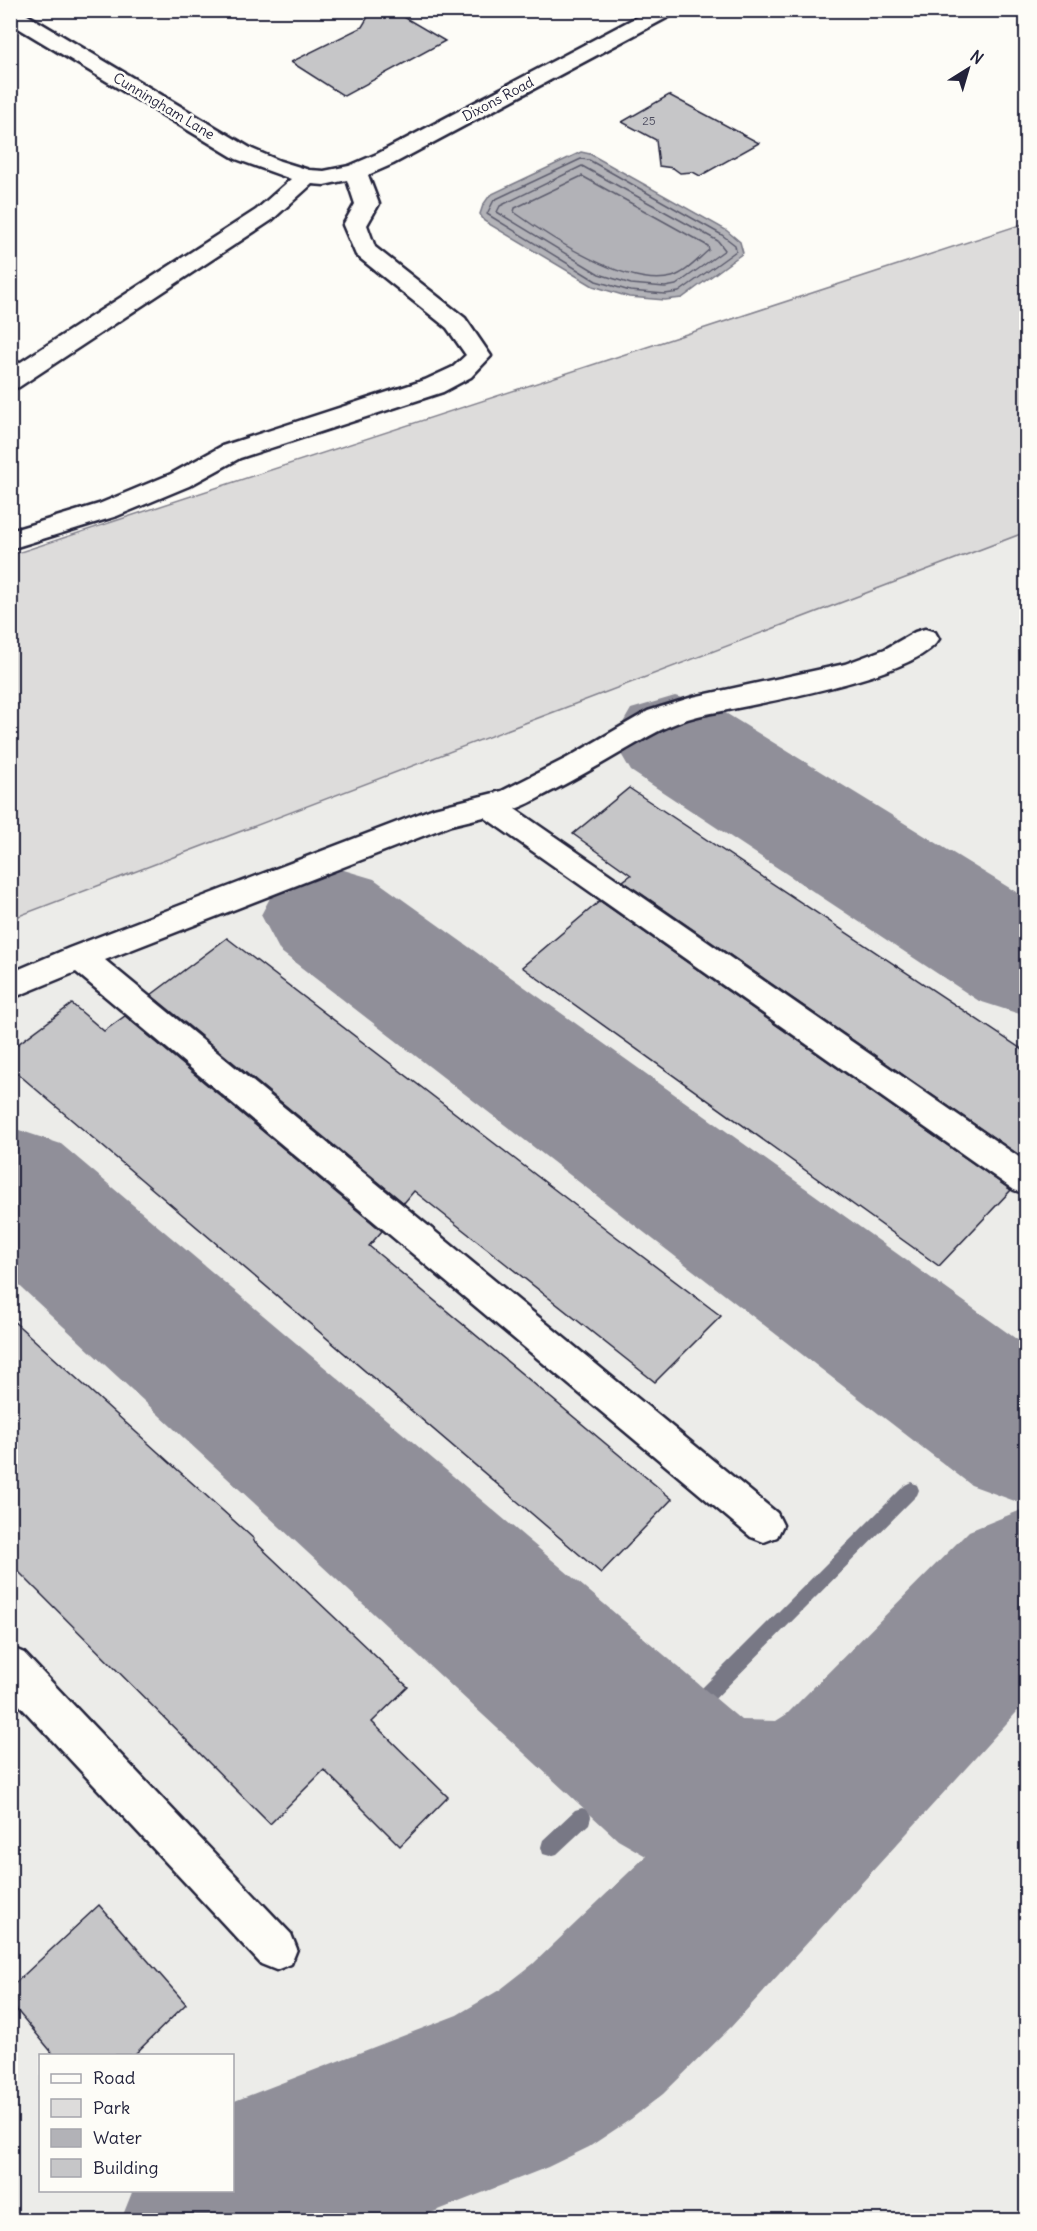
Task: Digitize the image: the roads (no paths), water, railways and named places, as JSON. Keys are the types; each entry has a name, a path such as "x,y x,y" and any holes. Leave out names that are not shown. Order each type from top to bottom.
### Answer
{"street":[{"name":"Dixons Road","path":"316,178 355,172 384,159 667,10"},
{"name":"Cunningham Lane","path":"10,14 244,154 289,172 316,178"},
{"path":"10,540 108,510 180,480 231,452 434,386 462,372 479,356 456,323 364,250 355,225 367,204 355,172"},
{"path":"10,381 255,221 316,178"},
{"path":"10,987 80,957 445,816 489,806 534,789 658,718 693,707 853,672 895,656 925,639"},
{"path":"489,806 1026,1180"},
{"path":"80,957 764,1525"},
{"path":"10,1666 276,1948"}],"water":[{"path":"581,152 590,154 726,230 740,242 743,253 682,298 665,300 629,297 593,286 484,221 480,214 490,195"}],"waterway":[{"path":"696,1706 911,1490"},
{"path":"550,1847 582,1817"}]}
